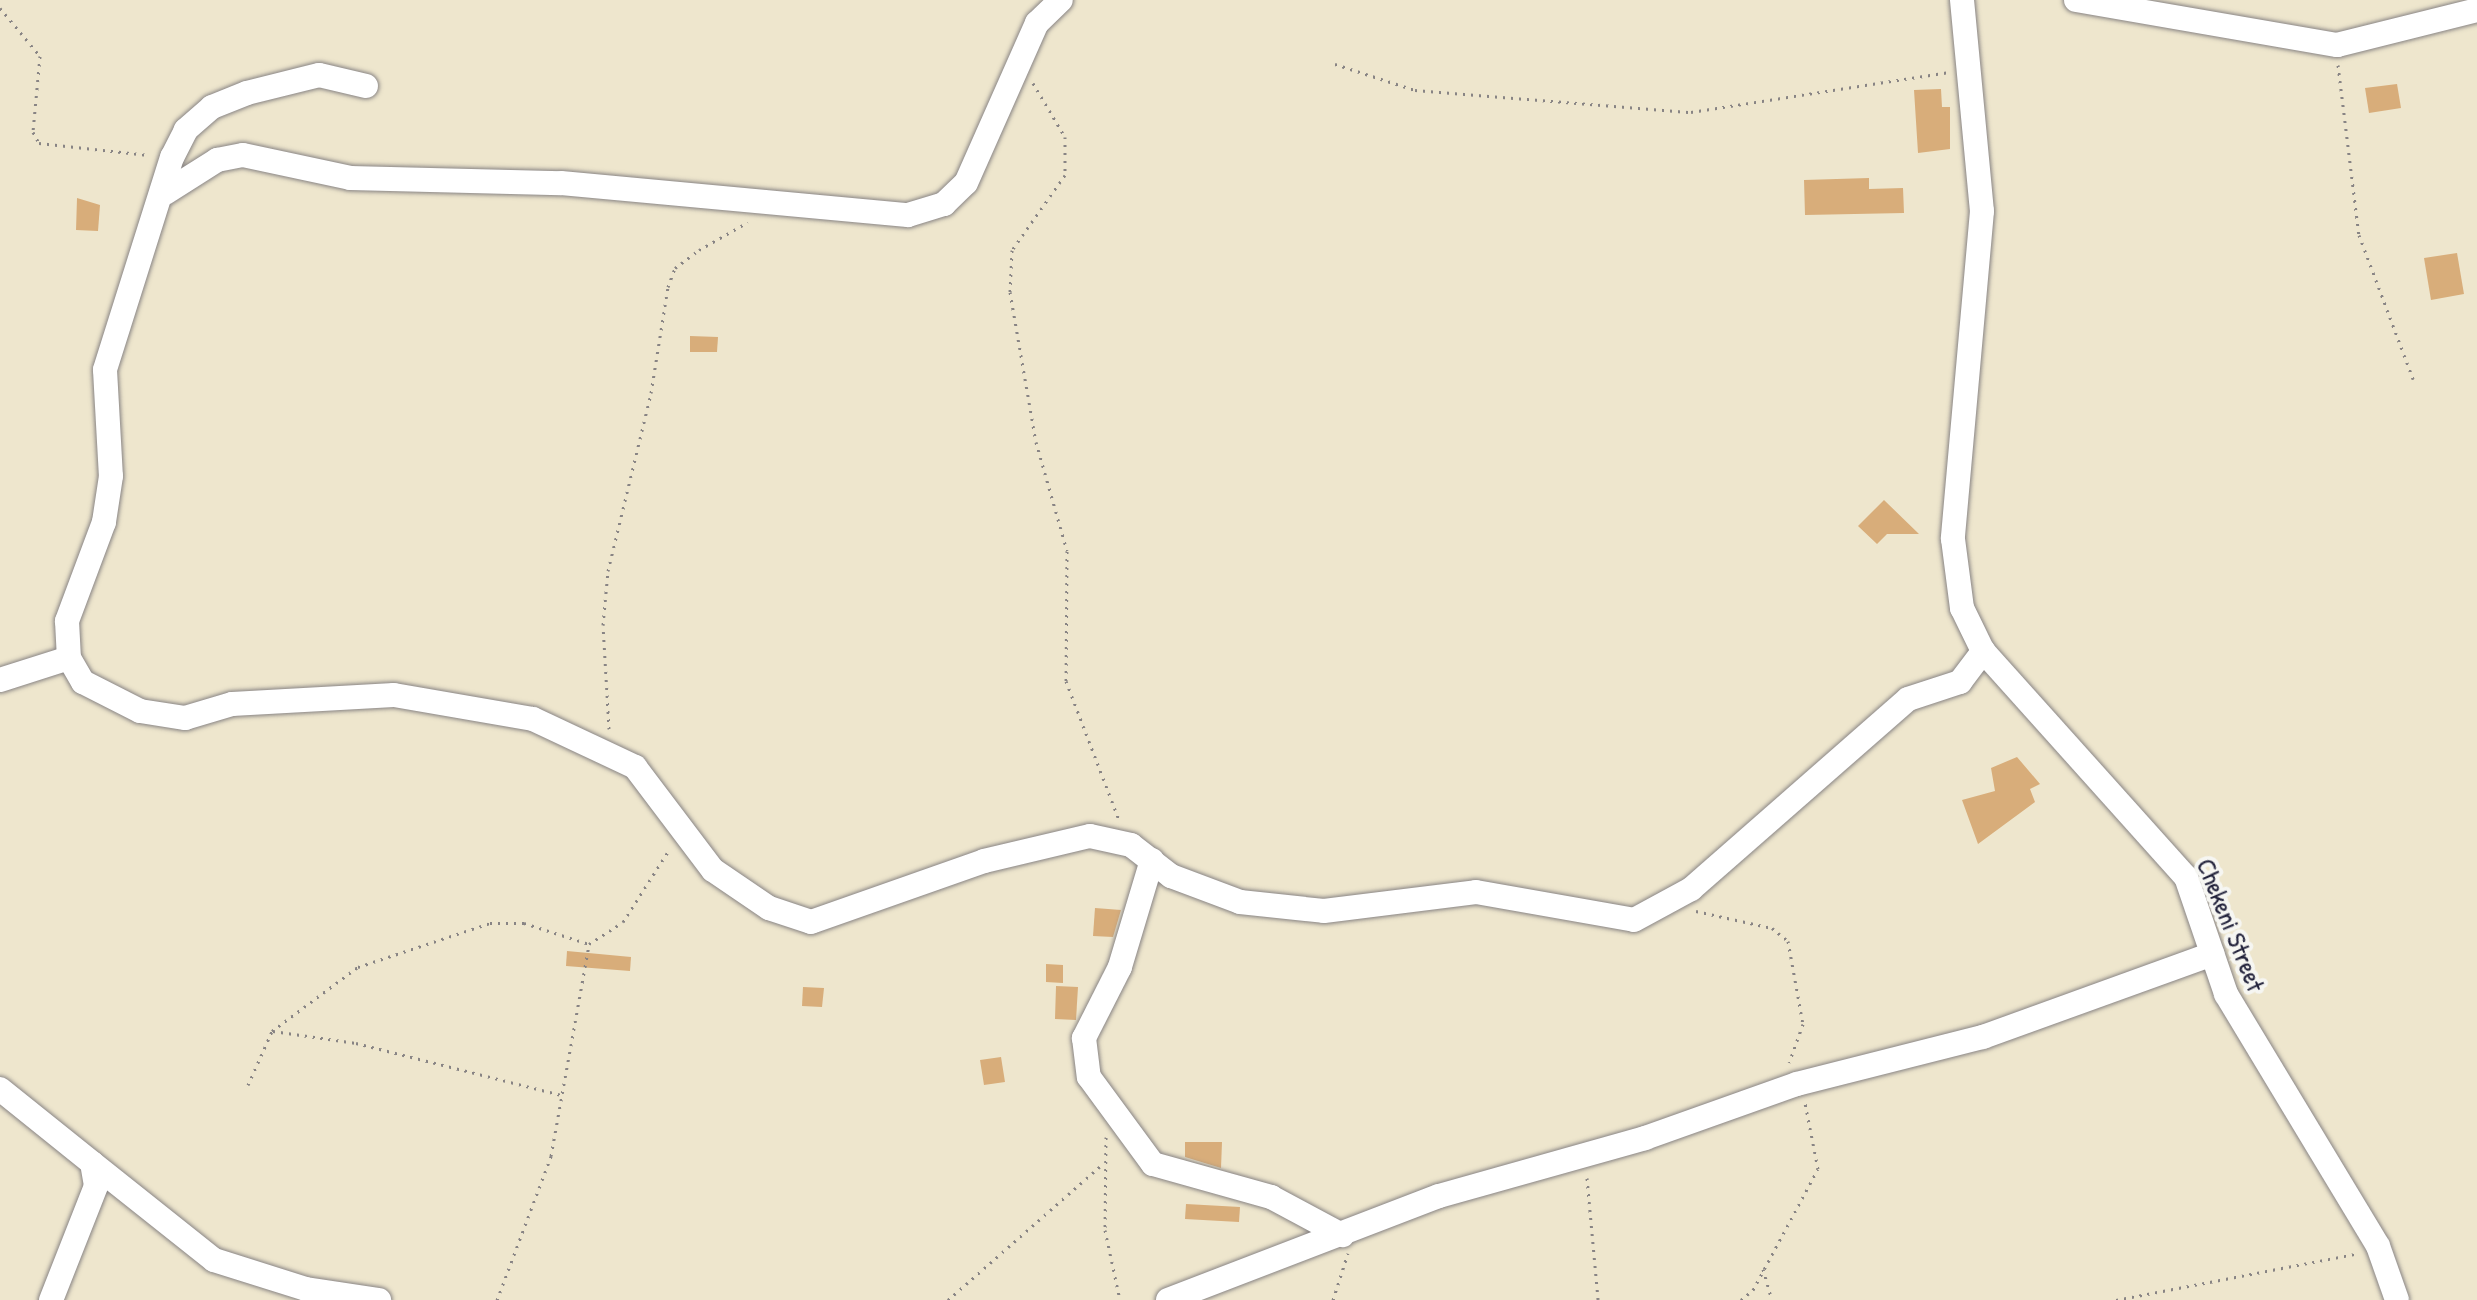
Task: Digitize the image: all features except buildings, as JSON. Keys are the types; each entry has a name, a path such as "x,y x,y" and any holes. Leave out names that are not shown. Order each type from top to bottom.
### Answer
{"street":[{"path":"165,193 229,155 350,178 561,183 908,215 944,204 966,183 1037,23 1061,0"},
{"path":"366,86 319,75 247,93 212,107 186,130 172,157 165,193 105,370 111,476 104,522 67,621 69,658 83,682 164,718 232,704 394,695 533,719 606,751 648,777 681,835 713,870 769,908 811,922 1061,842 1112,837 1131,845 1203,890 1296,909 1476,892 1634,920 1673,902 1838,767 1908,699 1960,682 1983,651 1954,576 1982,211 1971,66 1962,0"},
{"path":"2076,0 2337,45 2477,10"},
{"name":"Chekeni Street","path":"1983,651 2166,848 2186,877 2226,994 2378,1246 2397,1300"},
{"path":"0,680 69,658"},
{"path":"1152,860 1120,967 1084,1038 1089,1077 1109,1109 1153,1164 1271,1197 1342,1235"},
{"path":"1168,1300 1439,1196 1584,1154 1797,1084 1983,1037 2212,954"},
{"path":"0,1089 214,1260 306,1289 379,1300"},
{"path":"51,1300 96,1186 92,1163"}],"path":[{"path":"0,8 40,56 33,132 39,143 172,157"},
{"path":"2337,45 2359,235 2413,379"},
{"path":"1021,62 1065,137 1065,175 1012,250 1010,292 1036,442 1067,551 1066,681 1131,845"},
{"path":"1335,64 1415,90 1691,112 1800,100 1971,66"},
{"path":"606,751 608,571 648,407 668,287 675,268 699,250 780,205"},
{"path":"497,1300 551,1156 589,944 623,922 681,835"},
{"path":"1673,902 1772,928 1788,941 1803,1010 1789,1061 1818,1169 1763,1269 1741,1300"},
{"path":"248,1085 272,1031 358,967 444,935 524,923 589,944"},
{"path":"272,1031 356,1043 562,1095"},
{"path":"1109,1109 1104,1163 1109,1264 1120,1300"},
{"path":"1584,1154 1598,1300"},
{"path":"948,1300 1104,1163"},
{"path":"1333,1300 1347,1265 1342,1235"},
{"path":"2116,1300 2327,1263 2378,1246"},
{"path":"1763,1269 1772,1300"}]}
